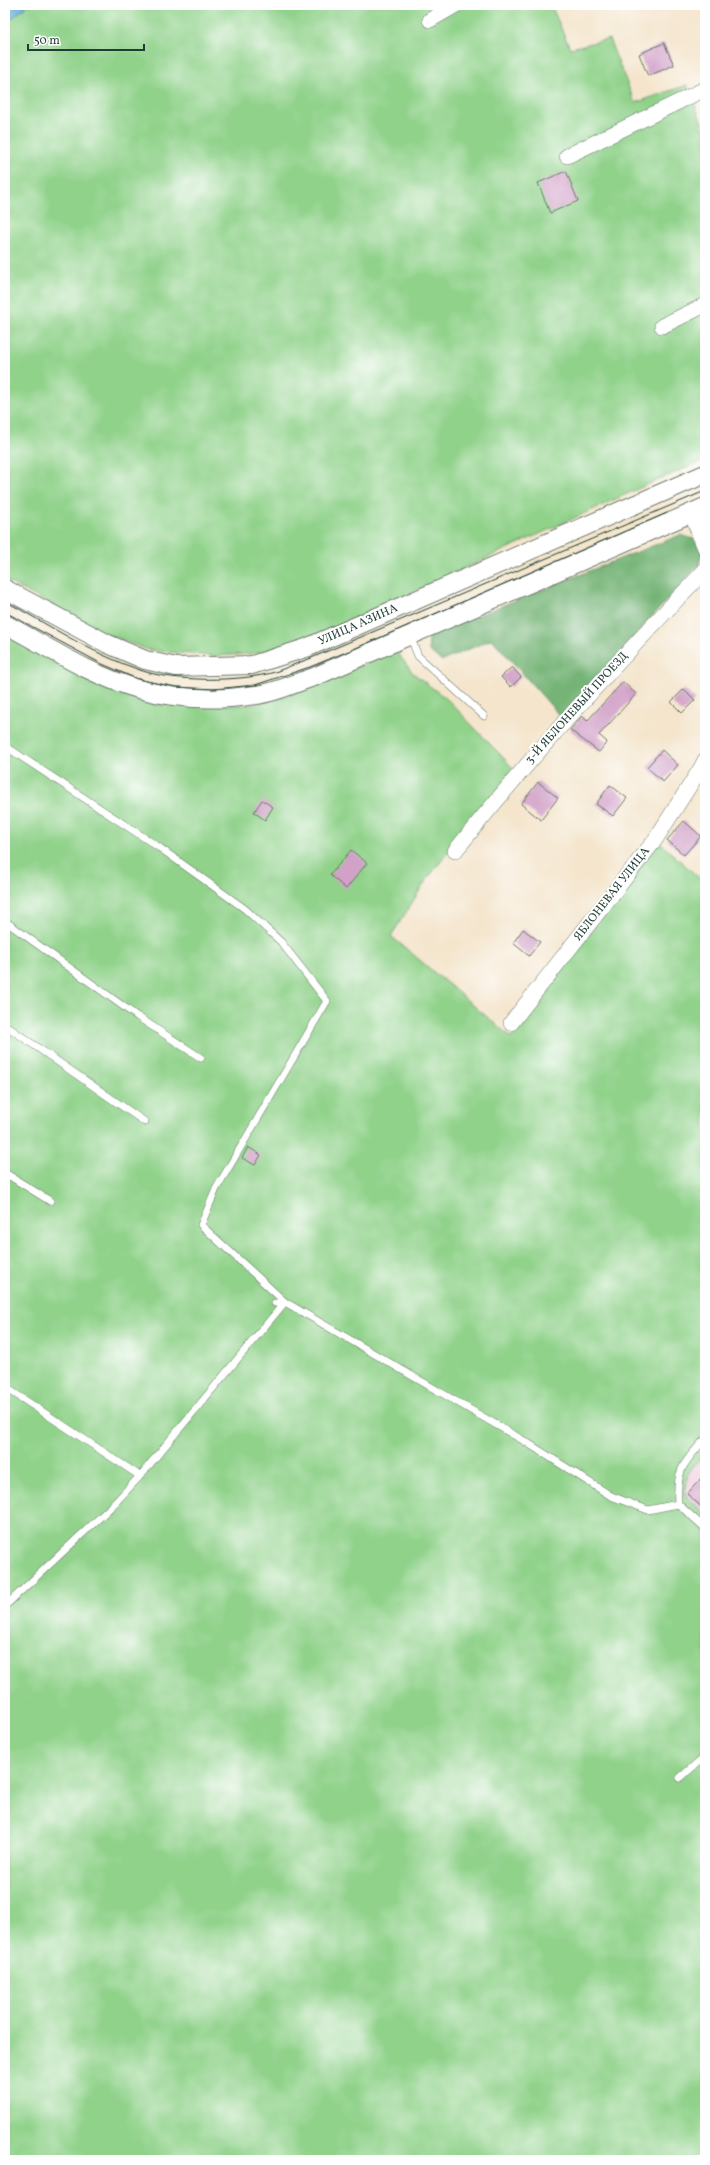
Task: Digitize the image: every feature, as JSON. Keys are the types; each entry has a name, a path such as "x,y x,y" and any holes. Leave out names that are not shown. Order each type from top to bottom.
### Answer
{"street":[{"path":"430,20 456,5"},
{"path":"567,156 705,89"},
{"path":"662,326 705,305"},
{"name":"УЛИЦА АЗИНА","path":"5,589 108,644 145,660 176,667 252,665 306,648 705,474"},
{"path":"5,624 93,671 137,689 172,696 214,698 257,695 314,677 409,634 698,510 705,548"},
{"name":"3-Й ЯБЛОНЕВЫЙ ПРОЕЗД","path":"455,851 521,769 644,634 705,570"},
{"name":"ЯБЛОНЕВАЯ УЛИЦА","path":"511,1023 655,840 705,760"}],"lane":[{"path":"409,634 418,656 484,716"},
{"path":"5,746 160,848 245,908 281,942 327,1001 216,1189 201,1225 285,1302 526,1442 611,1496 648,1510 678,1504"},
{"path":"5,921 138,1017 201,1058"},
{"path":"5,1025 145,1122"},
{"path":"5,1172 50,1201"},
{"path":"275,1302 285,1302"},
{"path":"5,1606 112,1506 140,1476 285,1302"},
{"path":"5,1387 140,1476"},
{"path":"705,1439 682,1465 677,1488 678,1504 705,1528"},
{"path":"680,1778 705,1756"}],"shaded area":[{"path":"705,1453 705,1514 685,1495 688,1472"}],"green space":[{"path":"28,5 551,5 570,48 609,39 635,103 687,85 705,131 705,460 653,482 299,644 250,654 212,656 149,650 106,634 5,580 5,24"},
{"path":"680,535 694,539 702,552 699,565 561,717 492,639 442,661 429,651 428,635"},
{"path":"5,636 87,678 174,704 252,705 283,697 396,651 413,673 448,700 514,769 427,879 391,936 511,1037 659,842 705,883 705,1453 688,1472 685,1495 705,1514 705,2160 5,2160"}],"water":[{"path":"5,5 28,5 5,24"}],"building":[{"path":"664,43 674,65 648,76 639,54"},
{"path":"566,171 578,201 550,213 538,183"},
{"path":"512,667 521,677 511,687 501,677"},
{"path":"623,682 636,694 599,735 607,742 599,752 570,730 582,716 587,721"},
{"path":"684,689 695,700 682,713 671,702"},
{"path":"662,750 678,765 663,782 647,767"},
{"path":"538,782 558,798 541,820 521,804"},
{"path":"610,785 627,798 613,816 596,804"},
{"path":"262,800 273,807 265,820 254,812"},
{"path":"684,821 701,836 684,855 667,840"},
{"path":"351,850 367,863 346,889 330,875"},
{"path":"523,929 540,942 529,956 513,943"},
{"path":"248,1147 261,1155 255,1165 242,1158"},
{"path":"705,1474 705,1510 687,1494"}],"tram line":[{"path":"5,601 105,656 140,670 154,674 188,679 244,678 275,672 309,659 705,491"},
{"path":"5,612 100,663 137,679 174,687 214,689 255,685 310,667 363,645 667,513"}]}
